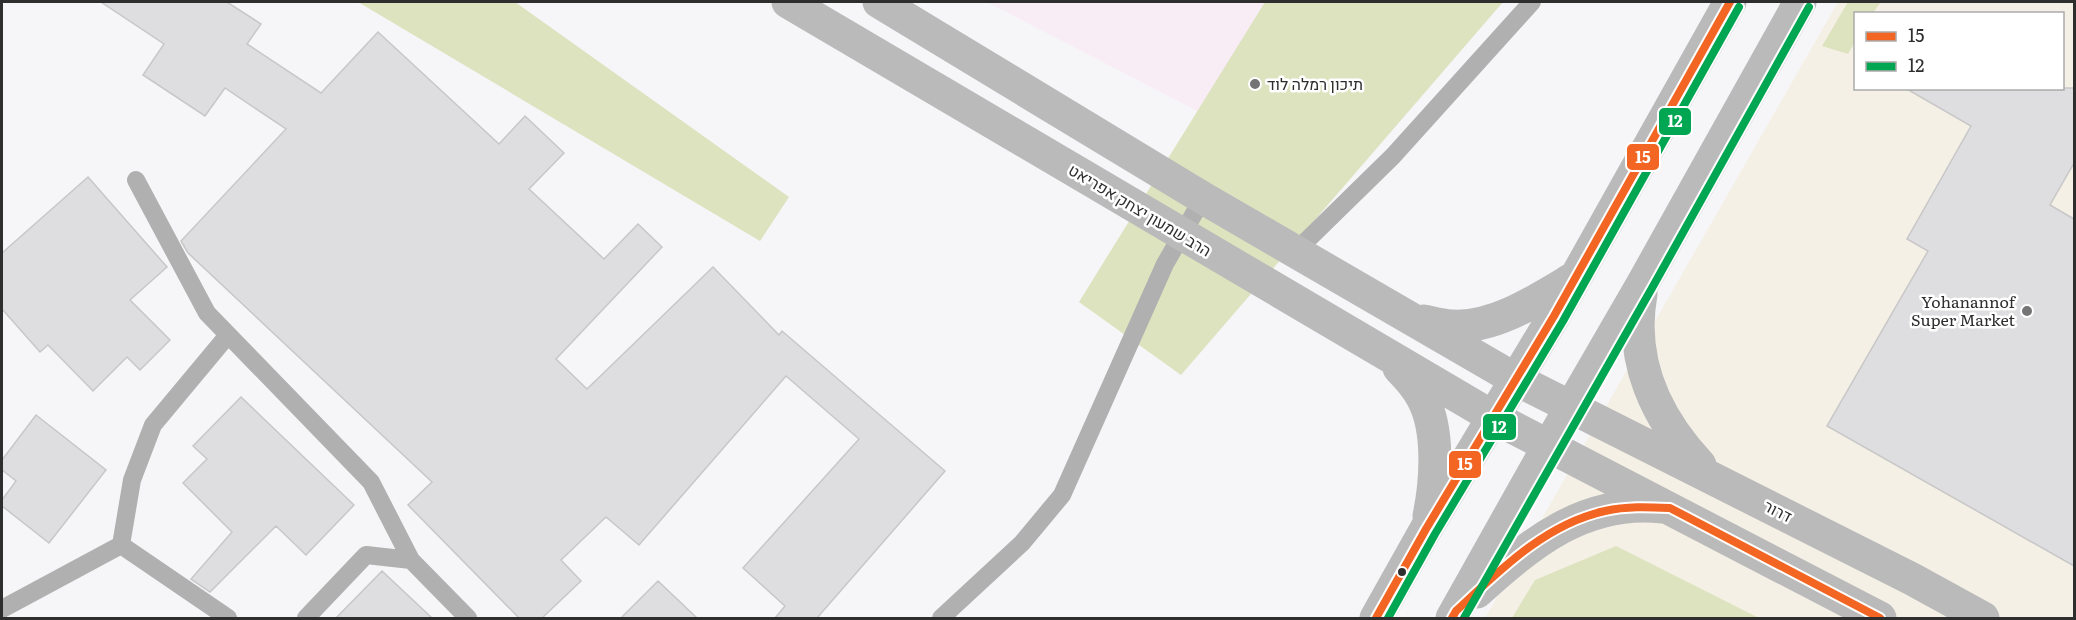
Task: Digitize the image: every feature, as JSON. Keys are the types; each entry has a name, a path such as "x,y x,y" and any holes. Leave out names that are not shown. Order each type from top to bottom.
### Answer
{"street":[{"name":"הרב שמעון יצחק אפריאט","path":"788,2 1493,417 1548,447"},
{"path":"879,2 1203,198 1515,379"},
{"path":"1376,618 1426,529 1575,278 1730,2"},
{"path":"1454,615 1800,2"},
{"path":"1410,319 1453,327 1479,324 1521,309 1575,278"},
{"path":"1643,283 1639,337 1646,382 1659,412 1674,435 1702,467 1717,480"},
{"path":"1388,355 1411,381 1423,399 1430,419 1434,451 1434,482 1426,529"},
{"name":"דרור","path":"1515,379 1912,579 1983,618"},
{"path":"1548,447 1880,618"},
{"path":"1454,615 1511,561 1552,532 1574,520 1595,512 1619,507 1670,508"}],"lane":[{"path":"1295,252 1393,156 1532,2"},
{"path":"136,180 207,314 371,482 411,560 468,618"},
{"path":"941,618 1022,543 1062,495 1166,264 1203,198"},
{"path":"121,545 132,480 153,425 228,334"},
{"path":"2,609 121,545"},
{"path":"121,545 228,618"},
{"path":"306,618 366,555 411,560"}],"shaded area":[{"name":"תיכון רמלה לוד","path":"987,2 1426,2 1304,166"},
{"path":"1838,2 2074,2 2074,618 1485,618"}],"green space":[{"path":"358,2 515,2 789,197 760,241"},
{"path":"1265,2 1503,2 1181,375 1079,302"},
{"path":"1848,2 1881,2 1874,12 1854,12 1854,44 1848,54 1822,46"},
{"path":"1616,546 1759,618 1512,618 1535,580"}],"building":[{"path":"101,2 227,2 261,24 247,44 321,93 378,32 499,144 525,116 564,153 529,189 604,259 638,224 662,247 556,359 587,389 713,267 779,335 782,331 945,471 817,618 775,618 785,606 743,568 859,439 786,376 639,545 606,517 561,560 581,581 542,618 519,618 408,505 432,482 188,253 181,241 286,129 225,88 205,116 143,75 164,44"},
{"path":"2064,88 2074,88 2074,163 2050,205 2074,219 2074,566 1827,426 1928,251 1907,239 1971,126 1908,90 2064,90"},
{"path":"88,177 167,267 130,300 170,340 140,370 127,357 93,391 48,345 40,352 2,309 2,253"},
{"path":"241,397 354,505 306,555 276,526 210,592 191,579 232,532 183,483 207,459 193,446"},
{"path":"36,415 106,470 49,543 2,506 2,500 16,481 2,470 2,460"},
{"path":"382,571 432,618 336,618"},
{"path":"658,581 697,618 621,618"}],"transit line":[{"name":"15","path":"1376,618 1426,529 1554,316 1730,2"},
{"name":"12","path":"1388,618 1435,534 1563,321 1739,7"},
{"name":"12","path":"1464,618 1809,7"},
{"name":"15","path":"1452,618 1456,611 1506,565 1562,526 1605,511 1646,507 1670,508 1880,618"}],"place":[{"name":"תיכון רמלה לוד","path":"1255,84"},
{"name":"Yohanannof Super Market","path":"2027,311"}]}
